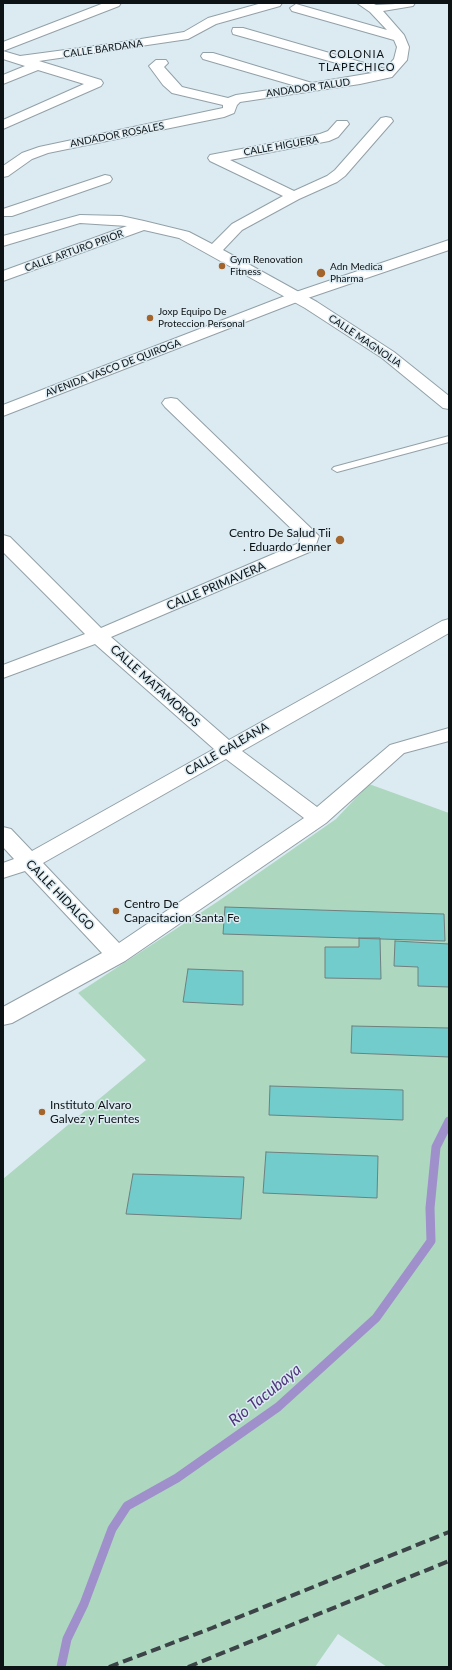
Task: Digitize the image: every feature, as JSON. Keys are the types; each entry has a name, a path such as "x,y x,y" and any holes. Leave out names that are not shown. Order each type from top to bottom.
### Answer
{"street":[{"path":"3,46 115,3"},
{"name":"CALLE BARDANA","path":"18,60 104,49 188,35 212,21 276,3"},
{"path":"369,6 409,3"},
{"path":"238,31 386,74 400,60 403,47 400,38 369,6"},
{"path":"296,8 400,38"},
{"path":"3,55 96,82 3,125"},
{"path":"208,56 312,86"},
{"path":"161,63 156,66 168,82 177,90 230,103"},
{"path":"3,80 38,65"},
{"name":"ANDADOR TALUD","path":"230,103 236,99 312,86 360,80 386,74"},
{"name":"ANDADOR ROSALES","path":"3,173 27,156 44,150 219,114 229,110 230,103"},
{"path":"214,251 237,227 294,196 332,179 340,173 386,121"},
{"name":"CALLE HIGUERA","path":"294,196 214,158 324,138 333,134 342,124"},
{"path":"4,241 10,223 5,208 105,180"},
{"name":"CALLE MAGNOLIA","path":"4,241 47,226 80,219 102,218 145,225 184,235 296,297 388,355 449,404"},
{"name":"CALLE ARTURO PRIOR","path":"3,276 145,225"},
{"name":"AVENIDA VASCO DE QUIROGA","path":"3,411 296,297 449,245"},
{"name":"CALLE PRIMAVERA","path":"3,672 98,636 307,546 310,536 171,403"},
{"name":"CALLE MATAMOROS","path":"3,541 98,636 226,749 318,818"},
{"name":"CALLE GALEANA","path":"3,871 29,862 226,749 449,625"},
{"path":"3,1017 117,955 318,818 397,749 449,734"},
{"name":"CALLE HIDALGO","path":"3,834 117,955"}],"lane":[{"path":"337,469 449,440"}],"green space":[{"path":"369,784 449,813 449,1667 387,1667 338,1634 315,1667 3,1667 3,1179 146,1060 78,993 217,902 336,819"}],"building":[{"path":"225,907 444,914 445,941 223,934"},
{"path":"359,938 380,938 381,979 325,978 325,947 359,947"},
{"path":"395,941 449,944 449,987 418,986 418,967 394,966"},
{"path":"188,969 243,971 243,1005 183,1002"},
{"path":"352,1026 449,1028 449,1057 351,1053"},
{"path":"270,1086 403,1090 403,1120 269,1115"},
{"path":"266,1152 378,1156 377,1198 263,1193"},
{"path":"133,1174 244,1177 241,1219 126,1214"}],"waterway":[{"name":"Río Tacubaya","path":"61,1667 67,1639 84,1604 112,1529 127,1506 177,1478 278,1407 376,1318 431,1241 430,1208 436,1147 449,1121"}],"railway":[{"path":"109,1667 212,1628 449,1532"},
{"path":"188,1667 449,1561"}],"place":[{"name":"Gym Renovation Fitness","path":"222,266"},
{"name":"Adn Medica Pharma","path":"321,273"},
{"name":"Joxp Equipo De Proteccion Personal","path":"150,318"},
{"name":"Centro De Salud Tii . Eduardo Jenner","path":"340,540"},
{"name":"Centro De Capacitacion Santa Fe","path":"116,911"},
{"name":"Instituto Alvaro Galvez y Fuentes","path":"42,1112"}],"district":[{"name":"COLONIA TLAPECHICO","path":"357,60"}]}
